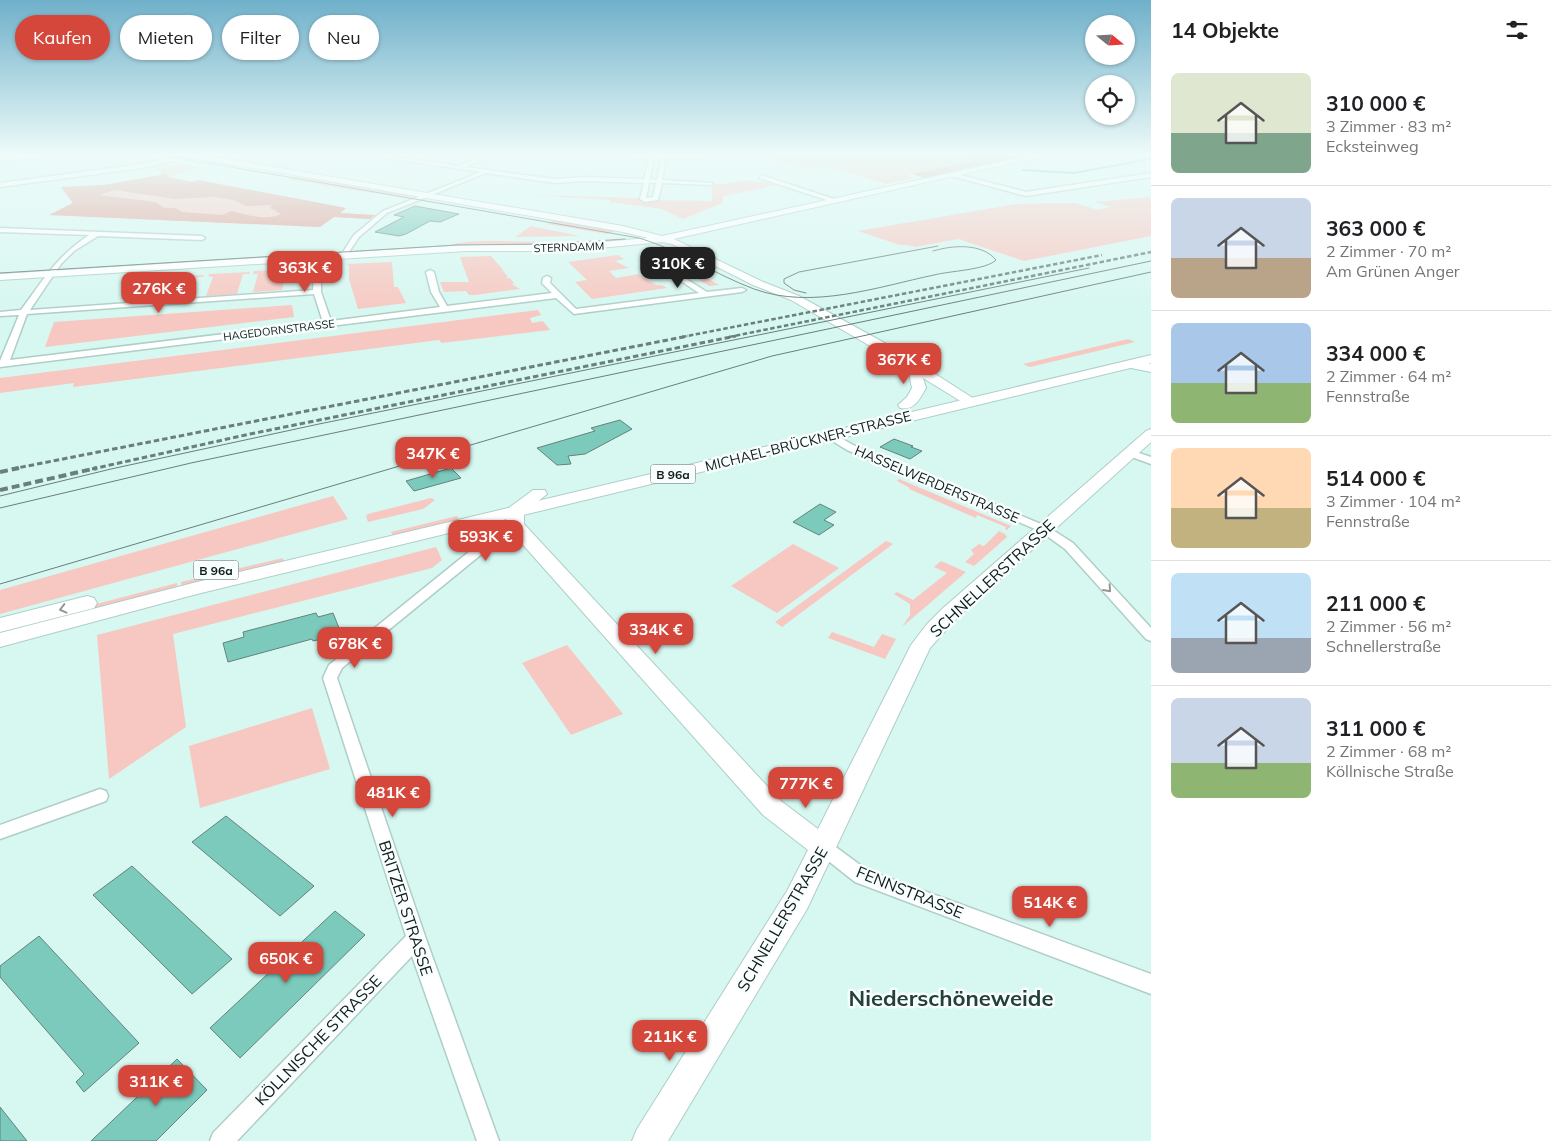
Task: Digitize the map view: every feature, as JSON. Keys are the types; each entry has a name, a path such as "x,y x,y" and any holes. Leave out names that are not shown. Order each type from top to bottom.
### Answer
{"main road":[{"path":"335,256 501,245"},
{"path":"0,277 54,270 348,249"},
{"name":"MICHAEL-BRÜCKNER-STRASSE","path":"0,625 202,573 1151,348"},
{"name":"MICHAEL-BRÜCKNER-STRASSE","path":"0,640 193,589 1151,359"}],"street":[{"path":"0,270 54,270 335,256 345,254 356,236 385,212 396,207"},
{"name":"STERNDAMM","path":"439,207 618,238 666,251"},
{"name":"STERNDAMM","path":"495,207 653,235 664,239 802,302 972,402"},
{"path":"638,242 664,239 807,207"},
{"path":"0,230 202,238"},
{"path":"653,235 704,230"},
{"path":"2,363 24,312 54,270 72,250 96,234"},
{"name":"STERNDAMM","path":"501,245 653,235"},
{"name":"STERNDAMM","path":"501,245 568,248 638,242"},
{"path":"348,249 501,245"},
{"path":"318,257 317,292 328,324"},
{"path":"651,259 706,295"},
{"path":"683,259 708,271"},
{"path":"430,272 434,292 445,309"},
{"path":"547,278 546,282 574,312 735,290"},
{"name":"STERNDAMM","path":"722,279 735,290 802,302"},
{"path":"0,314 317,292"},
{"name":"HAGEDORNSTRASSE","path":"2,363 558,295"},
{"path":"1131,364 1151,368"},
{"path":"905,405 912,399 919,388 914,368"},
{"name":"SCHNELLERSTRASSE","path":"649,1141 796,900 922,645 934,629 950,614 1151,434"},
{"name":"HASSELWERDERSTRASSE","path":"830,436 851,448 1044,530 1069,546 1151,636"},
{"path":"1130,453 1151,460"},
{"path":"516,511 539,494"},
{"name":"FENNSTRASSE","path":"516,511 515,525 772,808 861,876 1151,984"},
{"name":"BRITZER STRASSE","path":"488,1141 416,939 330,678 336,665 490,541 522,533"},
{"path":"0,832 100,796"},
{"name":"KÖLLNISCHE STRASSE","path":"221,1141 416,939"}],"shaded area":[{"path":"65,207 342,207 346,208 340,213 375,215 370,219 334,217 320,227 49,215"},
{"path":"65,207 164,207 175,208 182,212 222,215 231,211 250,216 269,217 281,214 271,207 342,207 346,208 340,213 375,215 370,219 334,217 320,227 49,215"},
{"path":"649,207 712,207 683,219 662,209"},
{"path":"998,207 1089,207 1098,210 1110,207 1151,207 1151,236 1024,261 958,239 915,247 900,245 858,231"},
{"path":"558,218 634,232 615,231 607,234 547,224"},
{"path":"531,226 580,236 515,237"},
{"path":"480,241 557,242 599,241 599,243 581,246 444,247"},
{"path":"658,254 680,263 719,285 709,286"},
{"path":"618,255 624,259 615,261 629,268 609,271 616,278 638,274 656,285 662,285 667,288 592,299 575,282 587,280 568,262"},
{"path":"491,256 504,271 502,272 508,277 506,277 510,278 514,283 512,284 520,289 474,295 469,295 466,291 444,292 440,282 469,282 460,257"},
{"path":"392,262 394,287 398,287 406,303 358,309 349,279 349,266 347,264"},
{"path":"294,269 293,271 286,272 282,290 253,292 258,274 253,274 254,271"},
{"path":"250,272 249,274 243,274 237,294 206,296 213,277 208,276 209,274"},
{"path":"204,275 203,277 196,277 188,297 158,299 167,279 161,279 162,277"},
{"path":"292,305 294,317 45,347 54,322"},
{"path":"538,310 541,315 530,318 532,323 543,321 550,330 442,343 439,340 73,387 74,383 0,393 0,378"},
{"path":"1128,339 1135,342 1030,367 1023,364"},
{"path":"899,479 1011,526 1007,530 1005,529 1006,527 977,515 976,518 909,489 897,481"},
{"path":"333,496 348,519 0,614 0,590"},
{"path":"431,498 435,500 423,509 368,522 366,516 368,514"},
{"path":"457,516 460,521 394,537 391,532"},
{"path":"999,531 1007,537 974,566 965,562 974,554 971,550 979,544 984,546"},
{"path":"886,541 893,544 782,627 775,622"},
{"path":"793,544 839,568 777,613 731,586"},
{"path":"436,547 442,560 432,568 173,634 186,727 109,779 97,635"},
{"path":"283,558 284,563 182,588 181,582"},
{"path":"941,561 966,572 902,627 910,615 910,604 894,594 897,592 913,600 947,573 934,567"},
{"path":"177,583 177,589 0,636 0,629"},
{"path":"832,632 874,647 882,634 896,639 885,659 828,638"},
{"path":"567,645 623,714 571,735 522,663"},
{"path":"312,708 330,769 200,808 189,746"}],"building":[{"path":"412,207 459,214 440,222 430,221 399,236 375,232 404,217 394,215"},
{"path":"620,420 632,429 585,454 568,456 571,464 557,465 537,448 595,431 591,428"},
{"path":"894,439 922,451 910,459 880,447"},
{"path":"451,468 461,478 414,491 406,481"},
{"path":"820,504 836,512 824,520 834,525 819,535 793,522"},
{"path":"316,613 318,617 333,613 339,628 324,632 326,638 313,641 312,639 228,662 223,643 244,637 243,632"},
{"path":"226,816 314,886 280,916 192,842"},
{"path":"132,866 232,959 192,994 93,895"},
{"path":"335,911 365,935 240,1058 210,1028"},
{"path":"39,936 139,1043 84,1092 76,1082 84,1074 0,977 0,966"},
{"path":"177,1059 207,1090 156,1141 91,1141"},
{"path":"0,1107 27,1141 0,1141"}],"tram line":[{"path":"462,207 639,238 669,249 739,283 776,295 821,297 844,294 976,268 996,260 990,254 975,248 949,247 933,251"},
{"path":"0,273 457,245 551,244 625,239"},
{"path":"806,293 794,290 784,283 784,279 799,272 938,246"},
{"path":"0,508 191,463 1151,261"},
{"path":"0,496 111,469 319,424 1089,268"},
{"path":"0,584 772,356 1151,272"}],"railway":[{"path":"729,337 1151,252"},
{"path":"682,337 1102,255"},
{"path":"12,469 688,336"},
{"path":"92,469 250,434 736,336"},
{"path":"0,472 19,468"},
{"path":"0,490 97,468"}],"district":[{"name":"Niederschöneweide","path":"951,998"}]}
